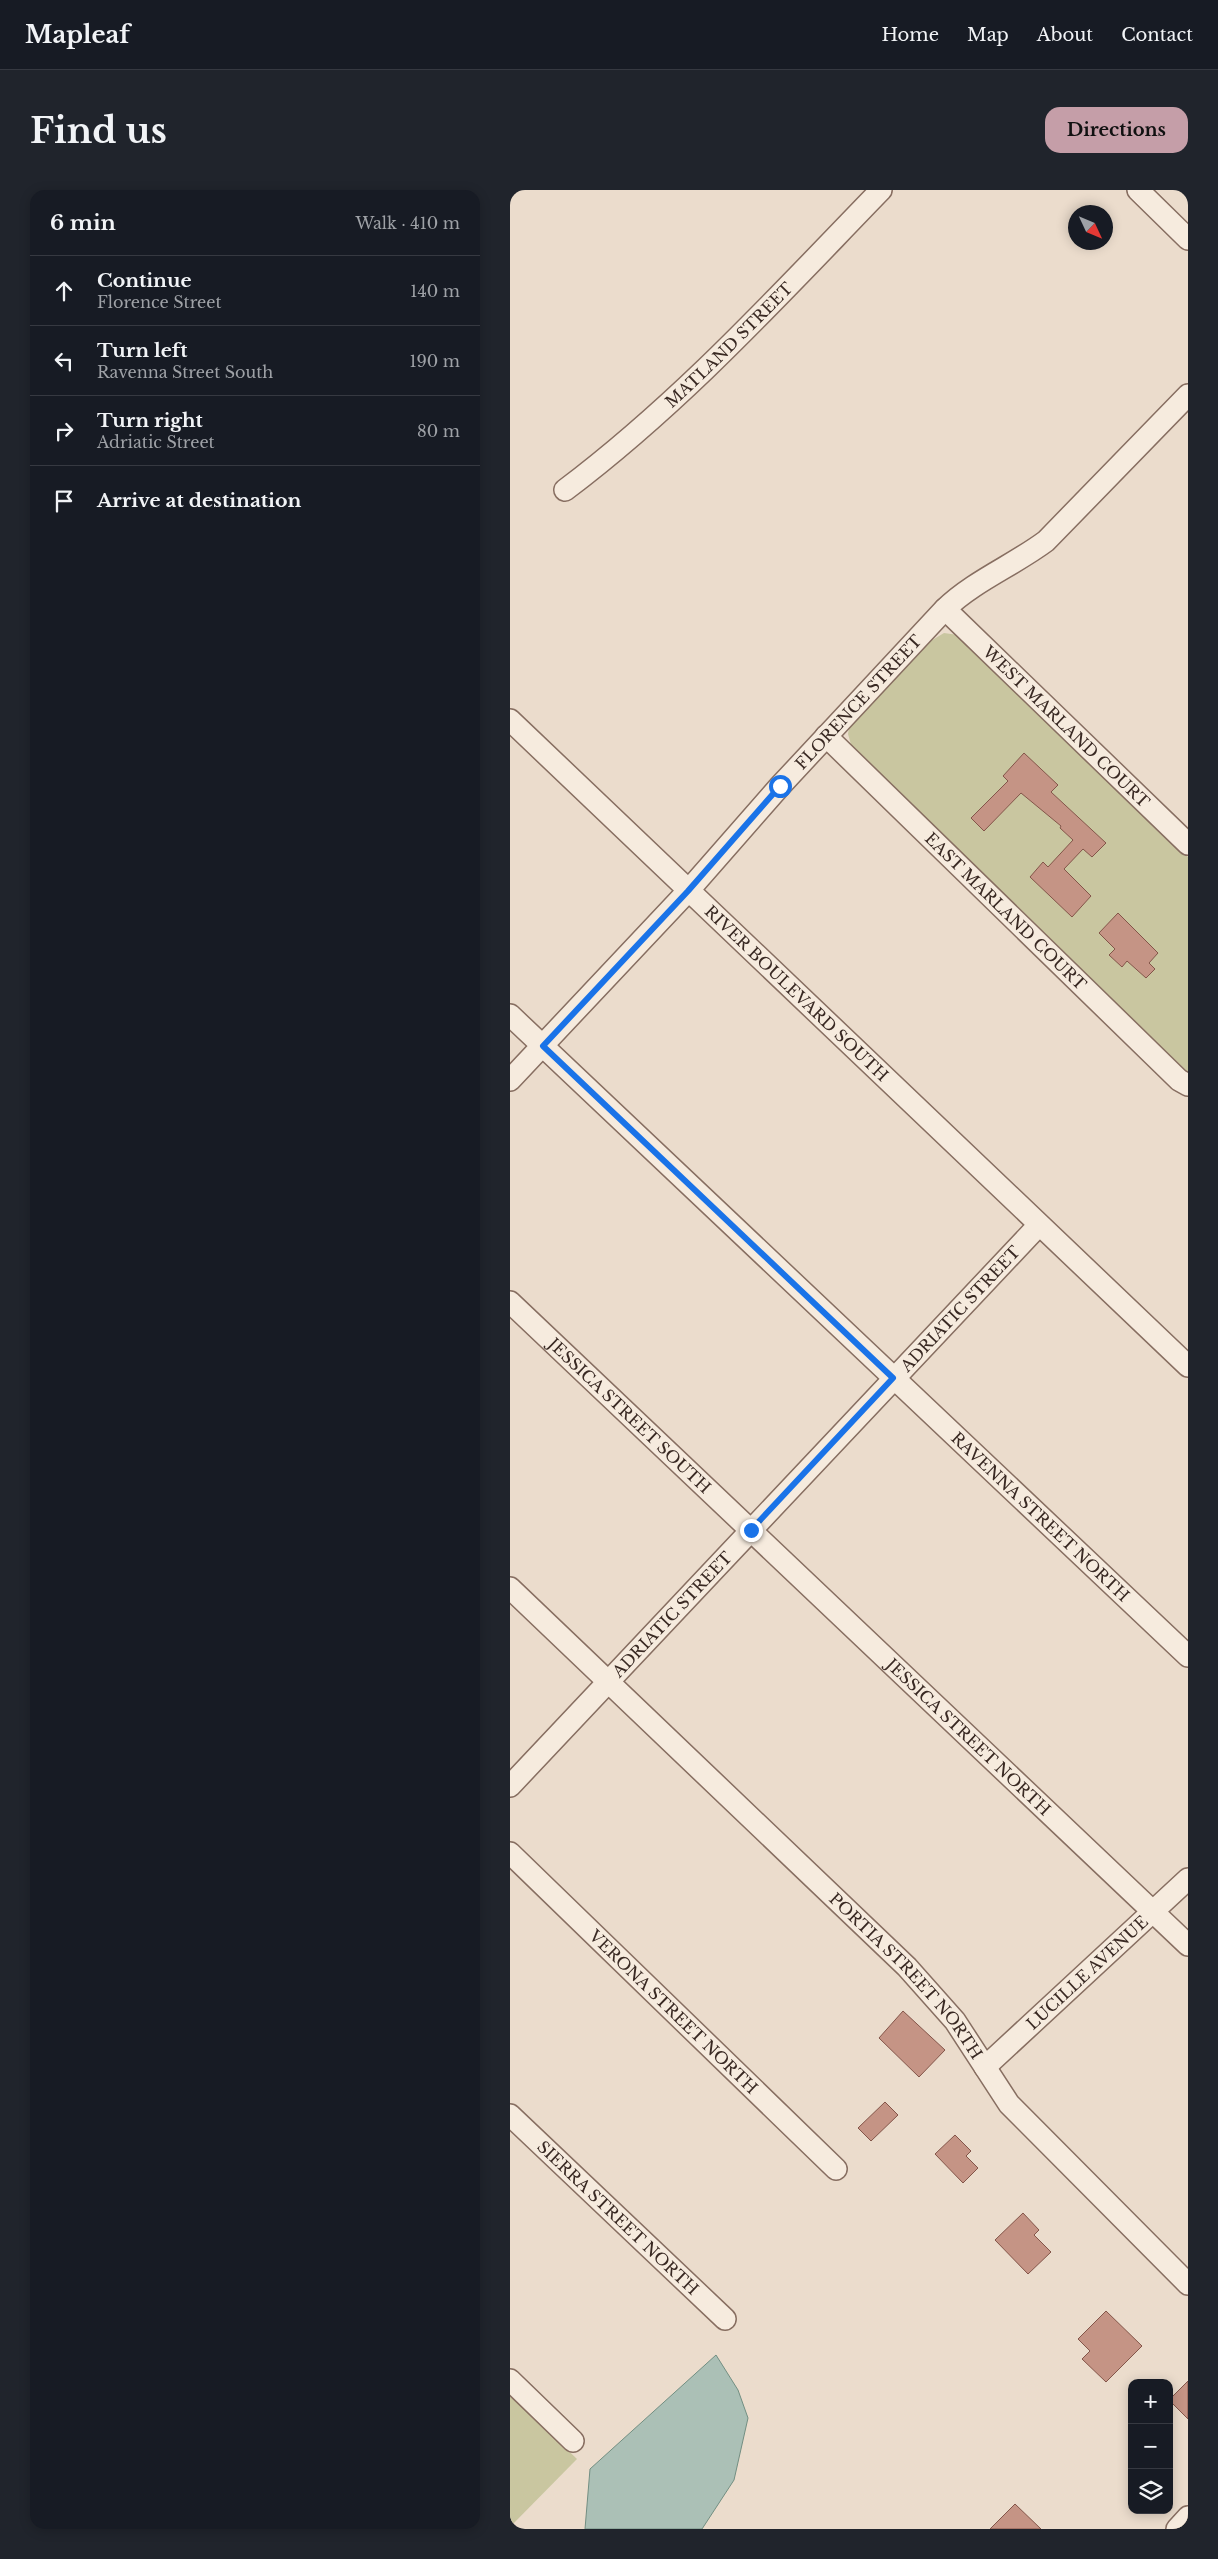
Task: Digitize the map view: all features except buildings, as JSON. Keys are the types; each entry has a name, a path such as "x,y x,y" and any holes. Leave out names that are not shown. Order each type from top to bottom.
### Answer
{"street":[{"name":"MATLAND STREET","path":"565,490 602,462 704,372 881,190"},
{"path":"1138,190 1188,239"},
{"name":"FLORENCE STREET","path":"510,1080 688,891 826,736 945,609 963,594 1046,541 1188,395"},
{"name":"WEST MARLAND COURT","path":"945,609 1188,844"},
{"name":"RIVER BOULEVARD SOUTH","path":"510,720 1188,1366"},
{"name":"EAST MARLAND COURT","path":"826,736 1172,1073 1188,1085"},
{"name":"RAVENNA STREET NORTH","path":"510,1015 1188,1656"},
{"name":"ADRIATIC STREET","path":"510,1786 893,1378 1040,1225"},
{"name":"JESSICA STREET SOUTH","path":"510,1302 751,1530"},
{"name":"JESSICA STREET NORTH","path":"751,1530 1188,1945"},
{"name":"PORTIA STREET NORTH","path":"510,1588 907,1967 954,2021 1009,2104 1188,2284"},
{"name":"VERONA STREET NORTH","path":"510,1853 836,2169"},
{"name":"LUCILLE AVENUE","path":"985,2067 1188,1879"},
{"name":"SIERRA STREET NORTH","path":"510,2115 726,2320"},
{"path":"510,2380 573,2441"},
{"path":"1176,2529 1188,2517"}],"shaded area":[{"path":"944,633 958,635 965,640 1188,857 1188,1073 852,748 848,734 849,728 929,642"},
{"path":"716,2355 738,2390 748,2418 734,2480 702,2529 585,2529 590,2469"},
{"path":"510,2395 577,2459 510,2527"}],"route":[{"path":"751,1530 893,1378 543,1046 688,891 780,786"}]}
